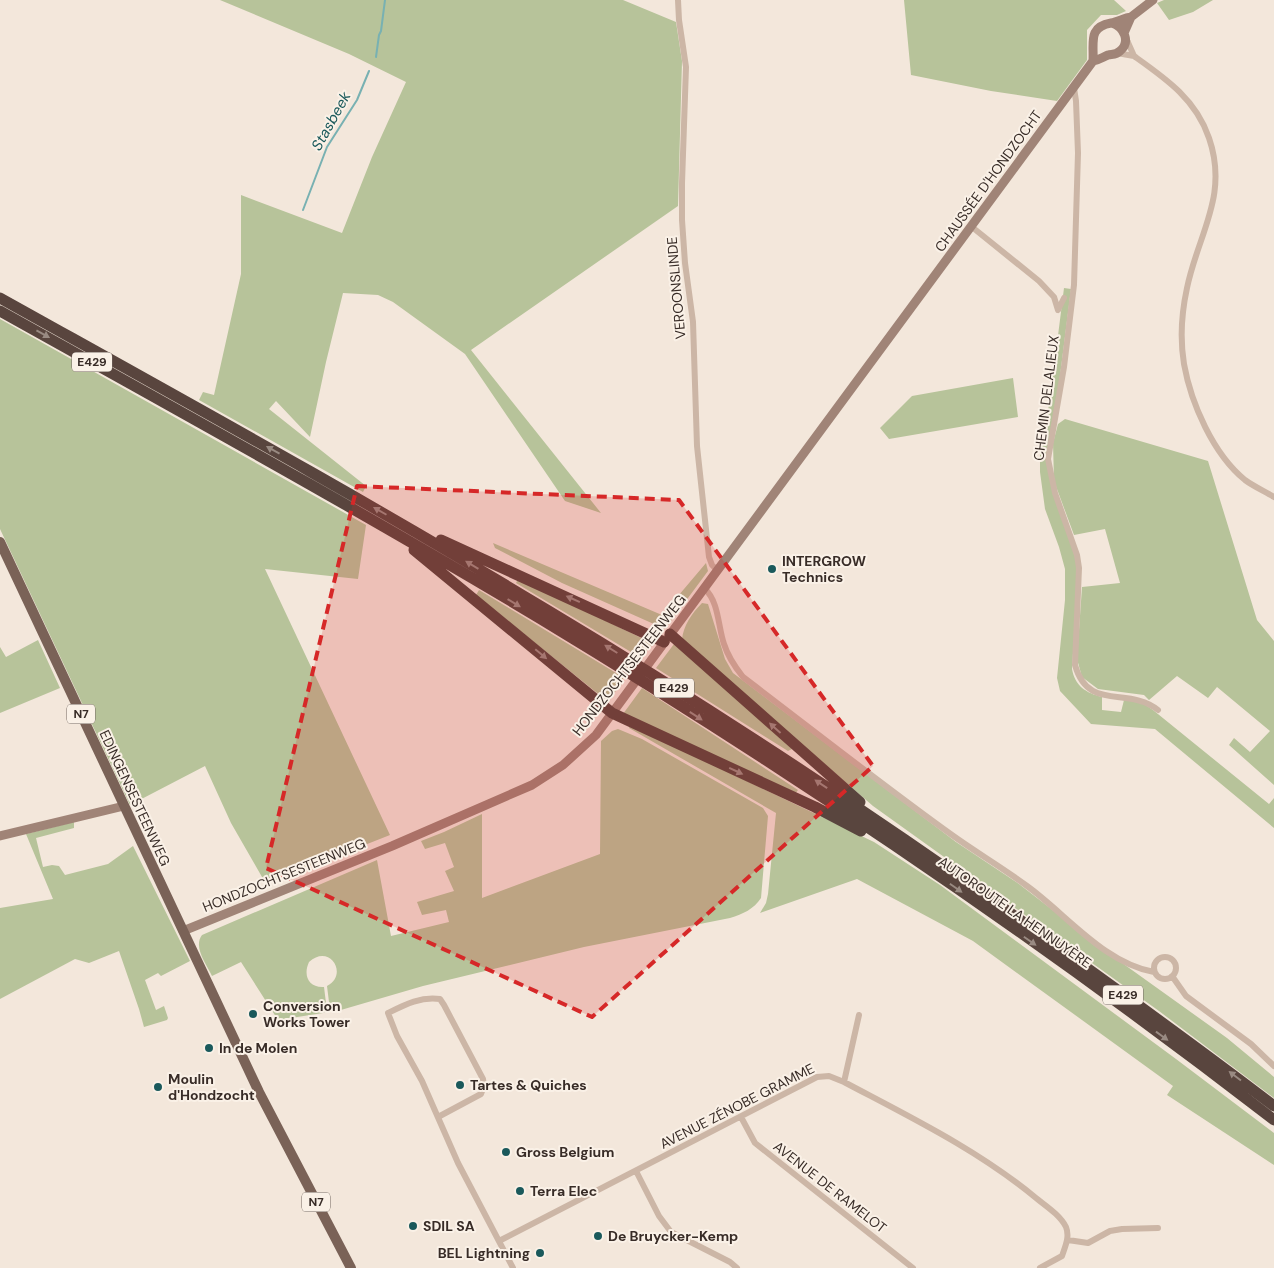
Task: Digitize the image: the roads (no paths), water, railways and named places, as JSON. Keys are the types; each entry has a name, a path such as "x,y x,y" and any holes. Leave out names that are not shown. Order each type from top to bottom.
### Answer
{"highway":[{"name":"E429","path":"0,298 422,535 551,612 668,685 920,850"},
{"name":"E429","path":"0,310 396,533"},
{"path":"396,533 417,553 614,710 867,834 902,857 922,864"},
{"name":"AUTOROUTE LA HENNUYÈRE","path":"396,533 656,690 908,854 1113,1000 1274,1120"},
{"path":"422,535 445,540 664,642 920,850"},
{"name":"AUTOROUTE LA HENNUYÈRE","path":"920,850 1093,973 1274,1106"}],"main road":[{"path":"1131,17 1125,36 1124,47 1093,61 1093,36 1098,28 1102,24 1131,17 1153,0"},
{"path":"1112,23 1121,27 1125,36"},
{"path":"1094,44 1099,52 1112,54"},
{"name":"CHAUSSÉE D'HONDZOCHT","path":"904,317 1093,61"},
{"name":"HONDZOCHTSESTEENWEG","path":"183,931 392,846 532,785 564,765 596,735 904,317"},
{"name":"EDINGENSESTEENWEG","path":"0,542 259,1092 351,1268"},
{"path":"0,836 124,806"}],"street":[{"name":"VEROONSLINDE","path":"678,0 686,67 682,220 685,263 693,322 697,446 709,557 712,565 718,571"},
{"path":"1125,36 1134,56 1183,94 1200,117 1209,138 1215,164 1215,195 1186,288 1182,328 1184,363 1194,401 1219,450 1231,467 1246,480 1274,497"},
{"path":"1112,54 1134,56"},
{"name":"CHEMIN DELALIEUX","path":"1074,88 1078,153 1074,285 1058,404 1048,459 1055,493 1077,555 1079,568 1075,665 1078,678 1086,687 1096,693 1142,701 1158,710"},
{"path":"972,227 1039,280 1054,297 1058,310 1064,298"},
{"path":"705,589 714,604 724,644 730,658 743,677 930,819 1028,887 1100,946 1125,963 1135,965 1142,970 1154,972 1158,977 1164,979 1172,976 1176,970 1175,963 1167,956 1160,957 1155,962 1154,972"},
{"path":"1172,976 1186,996 1251,1044 1274,1066"},
{"path":"438,1117 481,1094 484,1086 444,1005 440,999 428,997 388,1013 458,1162 513,1268"},
{"path":"844,1082 859,1015"},
{"name":"AVENUE ZÉNOBE GRAMME","path":"499,1241 817,1076 830,1076 844,1082 958,1144 1014,1179 1062,1221 1068,1240"},
{"name":"AVENUE DE RAMELOT","path":"741,1117 755,1143 913,1268"},
{"path":"636,1171 659,1216 671,1232 730,1262 737,1268"},
{"path":"1040,1268 1062,1256 1068,1240 1088,1243 1110,1231 1158,1228"}],"waterway":[{"name":"Stasbeek","path":"376,57 385,0"},
{"name":"Stasbeek","path":"303,210 327,147 357,100 369,71"}],"place":[{"name":"INTERGROW Technics","path":"772,569"},
{"name":"Conversion Works Tower","path":"253,1014"},
{"name":"In de Molen","path":"209,1048"},
{"name":"Tartes & Quiches","path":"460,1085"},
{"name":"Moulin d'Hondzocht","path":"158,1087"},
{"name":"Gross Belgium","path":"506,1152"},
{"name":"Terra Elec","path":"520,1191"},
{"name":"SDIL SA","path":"413,1226"},
{"name":"De Bruycker-Kemp","path":"598,1236"},
{"name":"BEL Lightning","path":"540,1253"}]}
